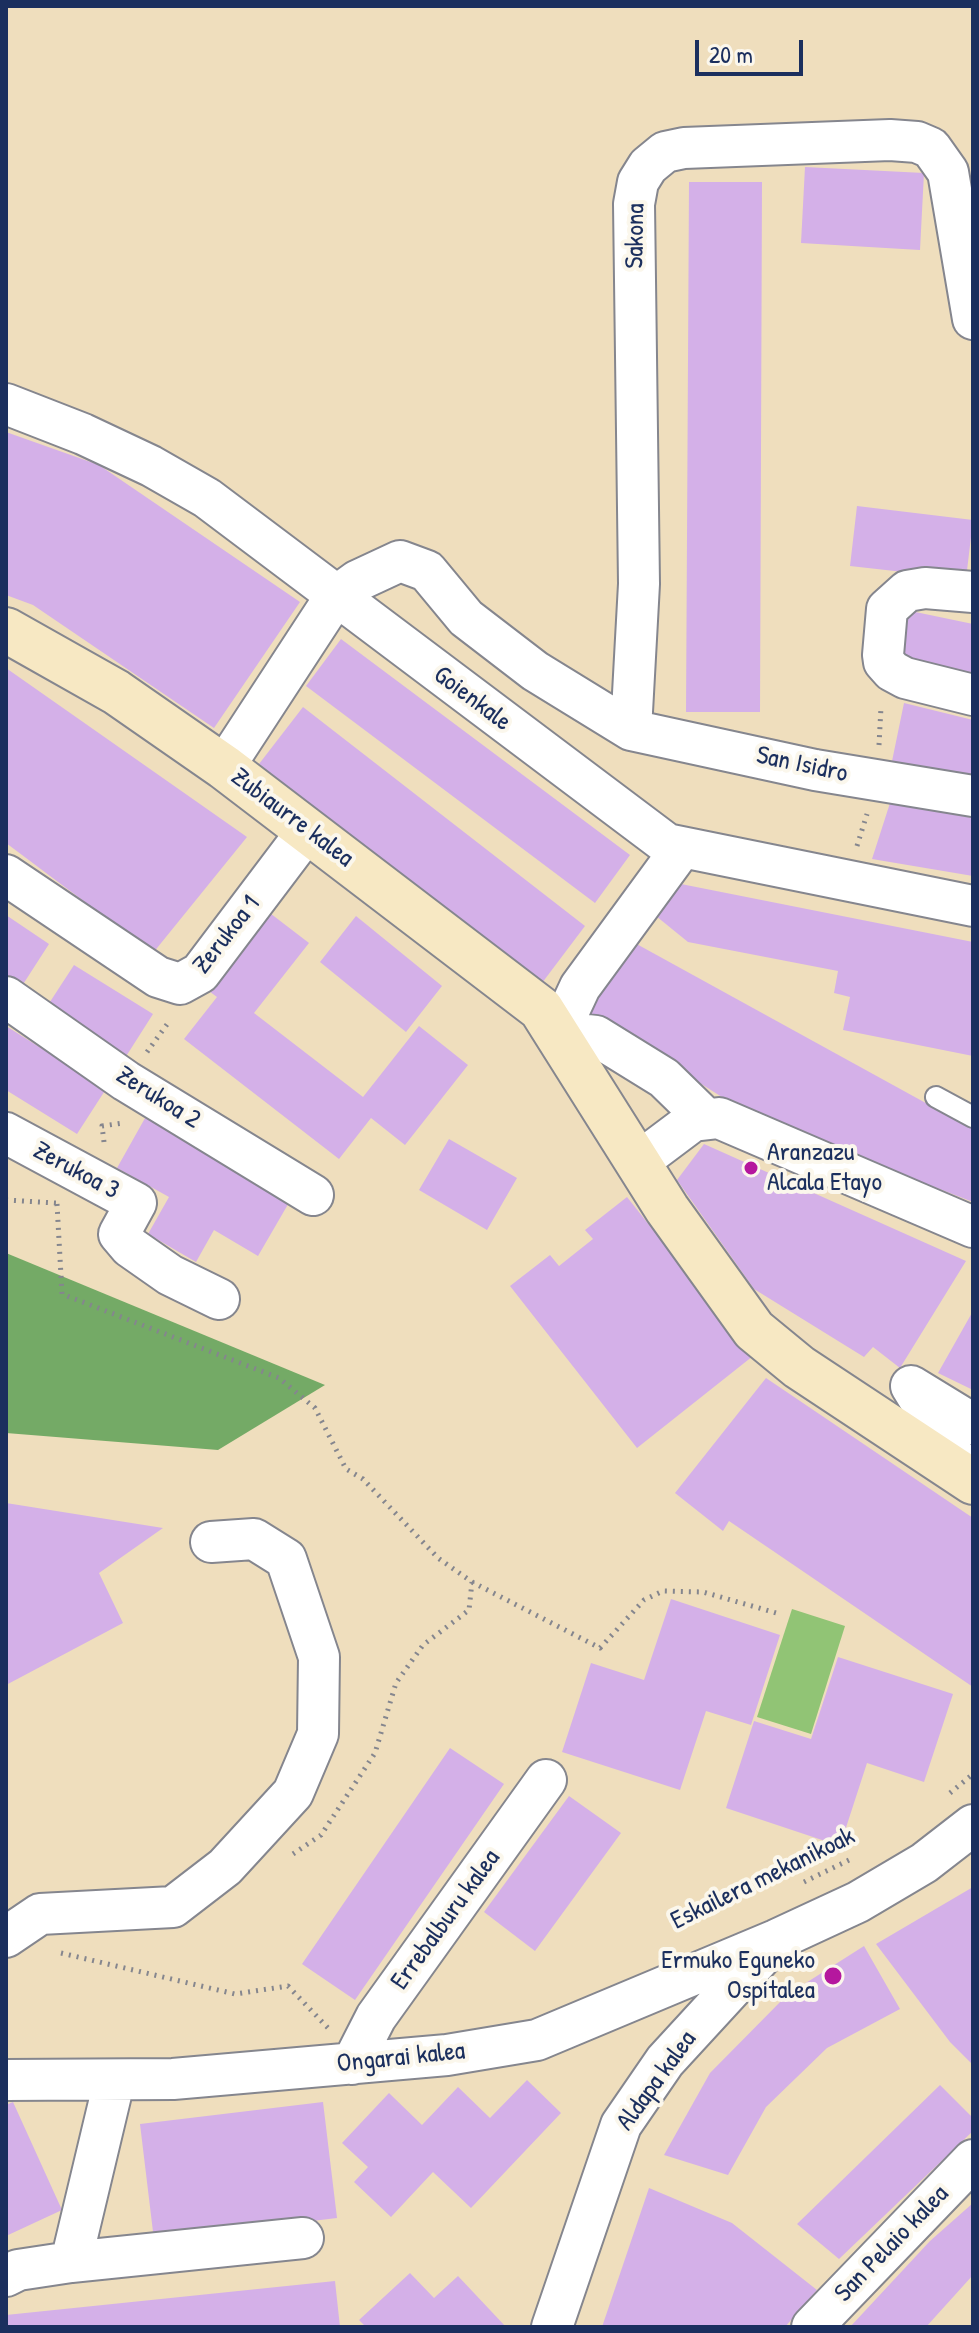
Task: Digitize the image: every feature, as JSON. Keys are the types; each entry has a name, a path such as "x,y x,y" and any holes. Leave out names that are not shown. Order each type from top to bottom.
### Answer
{"main road":[{"name":"Zubiaurre kalea","path":"6,630 116,692 224,767 541,1009 559,1032 637,1163 754,1330 799,1367 970,1480"}],"street":[{"name":"Sakona","path":"631,730 639,584 634,204 638,182 648,166 665,152 684,148 890,140 917,142 931,148 948,172 973,319"},
{"name":"Goienkale","path":"6,404 83,434 207,498 656,836 681,849 973,906"},
{"name":"San Isidro","path":"335,597 357,581 400,561 427,571 466,618 535,671 631,730 815,770 973,796"},
{"path":"973,592 925,588 907,591 887,609 883,655 884,662 892,671 905,678 973,695"},
{"path":"224,767 335,597"},
{"name":"Zerukoa 1","path":"6,875 158,977 180,984 200,973 308,830"},
{"path":"681,849 580,987 559,1032 596,1036 664,1078 704,1117 728,1120 973,1227"},
{"name":"Zerukoa 2","path":"6,997 126,1081 313,1195"},
{"path":"637,1163 704,1117"},
{"name":"Zerukoa 3","path":"6,1133 136,1203 119,1234 130,1247 170,1275 219,1299"},
{"path":"970,1480 911,1386 973,1424"},
{"path":"10,1933 40,1914 173,1907 225,1867 293,1793 318,1734 319,1657 315,1643 286,1559 254,1539 211,1542"},
{"name":"Errebalburu kalea","path":"352,2064 376,2017 546,1780"},
{"name":"Aldapa kalea","path":"552,2327 621,2125 665,2061 776,1940 858,1902 924,1863 973,1825"},
{"name":"Ongarai kalea","path":"6,2080 114,2082 447,2055 537,2040 776,1940"},
{"path":"71,2262 114,2082"},
{"name":"San Pelaio kalea","path":"812,2327 973,2160"},
{"path":"6,2276 18,2270 71,2262 303,2238"}],"lane":[{"path":"936,1097 973,1117"}],"path":[{"path":"6,1200 57,1203"},
{"path":"472,1582 600,1648 644,1600 663,1591 703,1592 780,1614"},
{"path":"943,1798 973,1774"},
{"name":"Eskailera mekanikoak","path":"796,1885 850,1859"},
{"path":"10,1933 58,1952 235,1994 288,1986 334,2035 364,2014 376,2017"}],"green space":[{"path":"6,1253 325,1385 218,1450 6,1433"},
{"path":"792,1609 845,1626 811,1734 757,1717"}],"building":[{"path":"805,167 924,173 920,250 801,243"},
{"path":"689,182 762,182 760,712 686,712"},
{"path":"6,432 99,465 300,602 214,728 33,605 6,595"},
{"path":"857,506 973,520 966,579 850,566"},
{"path":"901,609 973,624 973,681 889,661"},
{"path":"341,639 630,855 595,903 306,686"},
{"path":"6,668 247,837 153,953 6,843"},
{"path":"904,703 973,720 973,780 891,766"},
{"path":"303,707 585,926 542,983 259,764"},
{"path":"890,803 973,818 973,876 872,859"},
{"path":"681,884 973,942 973,1056 843,1030 850,997 834,993 838,971 688,942 656,916"},
{"path":"262,907 309,943 254,1013 363,1097 419,1026 468,1065 405,1145 371,1118 339,1159 184,1039 217,997 202,986"},
{"path":"6,915 49,944 20,989 6,980"},
{"path":"356,916 442,986 406,1032 320,962"},
{"path":"633,942 973,1129 973,1202 755,1118 583,1009"},
{"path":"74,965 153,1014 125,1058 46,1008"},
{"path":"6,1026 106,1089 77,1134 6,1090"},
{"path":"149,1111 294,1194 258,1256 214,1230 196,1262 148,1234 169,1197 117,1168"},
{"path":"449,1139 517,1178 487,1230 419,1190"},
{"path":"704,1144 966,1261 900,1368 873,1347 864,1357 754,1289 677,1180"},
{"path":"627,1197 753,1356 637,1448 510,1286 550,1255 559,1266 593,1239 585,1230"},
{"path":"973,1311 973,1390 938,1373"},
{"path":"766,1378 973,1518 973,1687 729,1521 723,1531 675,1493"},
{"path":"6,1503 163,1528 99,1573 123,1623 6,1685"},
{"path":"671,1599 780,1635 751,1725 706,1711 680,1790 562,1752 591,1663 644,1680"},
{"path":"838,1657 953,1694 924,1782 867,1763 840,1846 726,1808 754,1721 811,1739"},
{"path":"450,1748 504,1784 355,2000 302,1964"},
{"path":"569,1796 621,1833 535,1951 484,1912"},
{"path":"973,1887 973,2065 950,2042 876,1944"},
{"path":"864,1946 900,2009 827,2048 766,2107 728,2175 664,2155 710,2073 787,1995"},
{"path":"527,2080 561,2113 471,2208 433,2172 391,2217 354,2182 368,2167 342,2143 389,2093 422,2125 458,2087 490,2118"},
{"path":"940,2085 973,2118 973,2131 839,2259 797,2224"},
{"path":"13,2102 62,2210 6,2236 6,2105"},
{"path":"323,2102 337,2218 154,2240 140,2124"},
{"path":"649,2188 732,2223 817,2290 785,2327 602,2327"},
{"path":"973,2203 973,2275 926,2327 850,2327 930,2241"},
{"path":"410,2273 434,2298 458,2276 506,2327 366,2327 359,2320"},
{"path":"335,2281 340,2327 6,2327 6,2315"}],"place":[{"name":"Aranzazu Alcala Etayo","path":"751,1168"},
{"name":"Ermuko Eguneko Ospitalea","path":"833,1976"}]}
